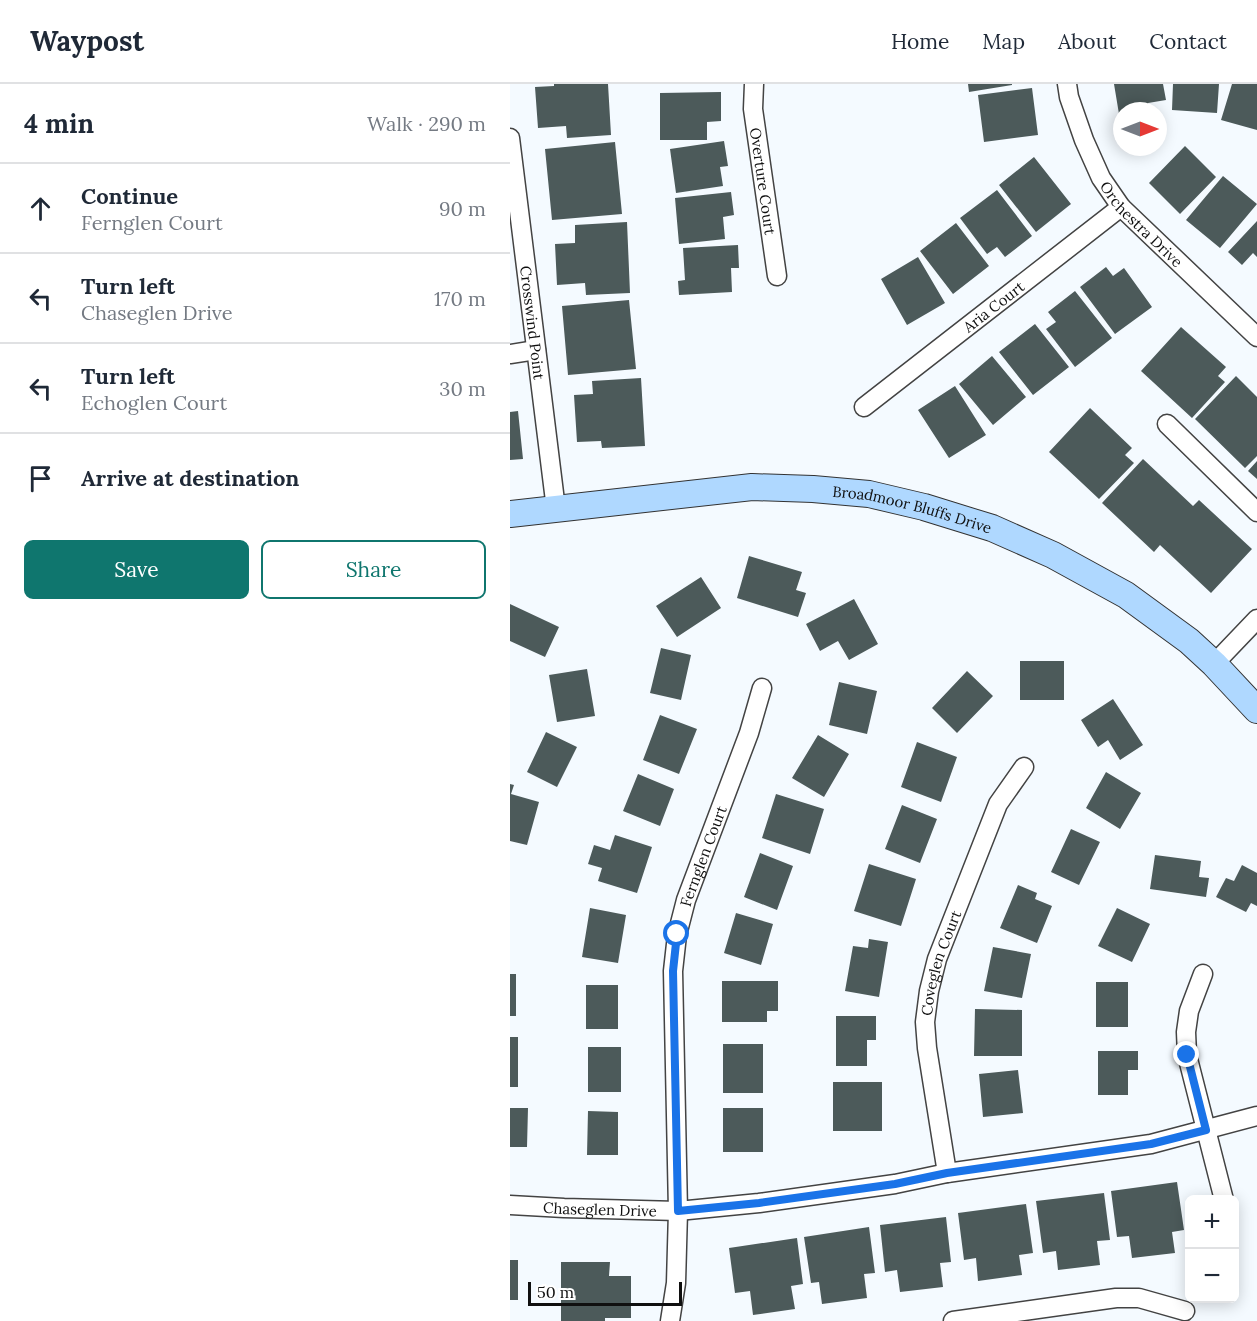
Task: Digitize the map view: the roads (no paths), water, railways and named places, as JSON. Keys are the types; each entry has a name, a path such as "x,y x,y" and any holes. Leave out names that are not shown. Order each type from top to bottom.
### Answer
{"street":[{"name":"Overture Court","path":"754,84 753,109 777,276"},
{"name":"Orchestra Drive","path":"1067,84 1069,97 1084,140 1101,178 1121,207 1257,337"},
{"name":"Crosswind Point","path":"510,138 556,509"},
{"name":"Aria Court","path":"864,407 1121,207"},
{"path":"510,354 536,350"},
{"path":"1167,424 1257,512"},
{"name":"Broadmoor Bluffs Drive","path":"510,514 752,487 869,494 924,507 992,528 1053,555 1126,595 1189,641 1257,710"},
{"path":"1214,664 1257,619"},
{"name":"Fernglen Court","path":"670,1321 676,1283 678,1211 673,971 677,934 686,900 749,733 762,688"},
{"name":"Coveglen Court","path":"947,1173 927,1048 925,1022 929,991 938,959 998,804 1024,767"},
{"path":"1203,975 1189,1011 1186,1032 1187,1055 1223,1195"},
{"name":"Chaseglen Drive","path":"510,1205 678,1211 793,1199 895,1184 947,1173 1151,1144 1257,1116"},
{"path":"953,1321 1116,1298 1139,1298 1187,1310"}]}
